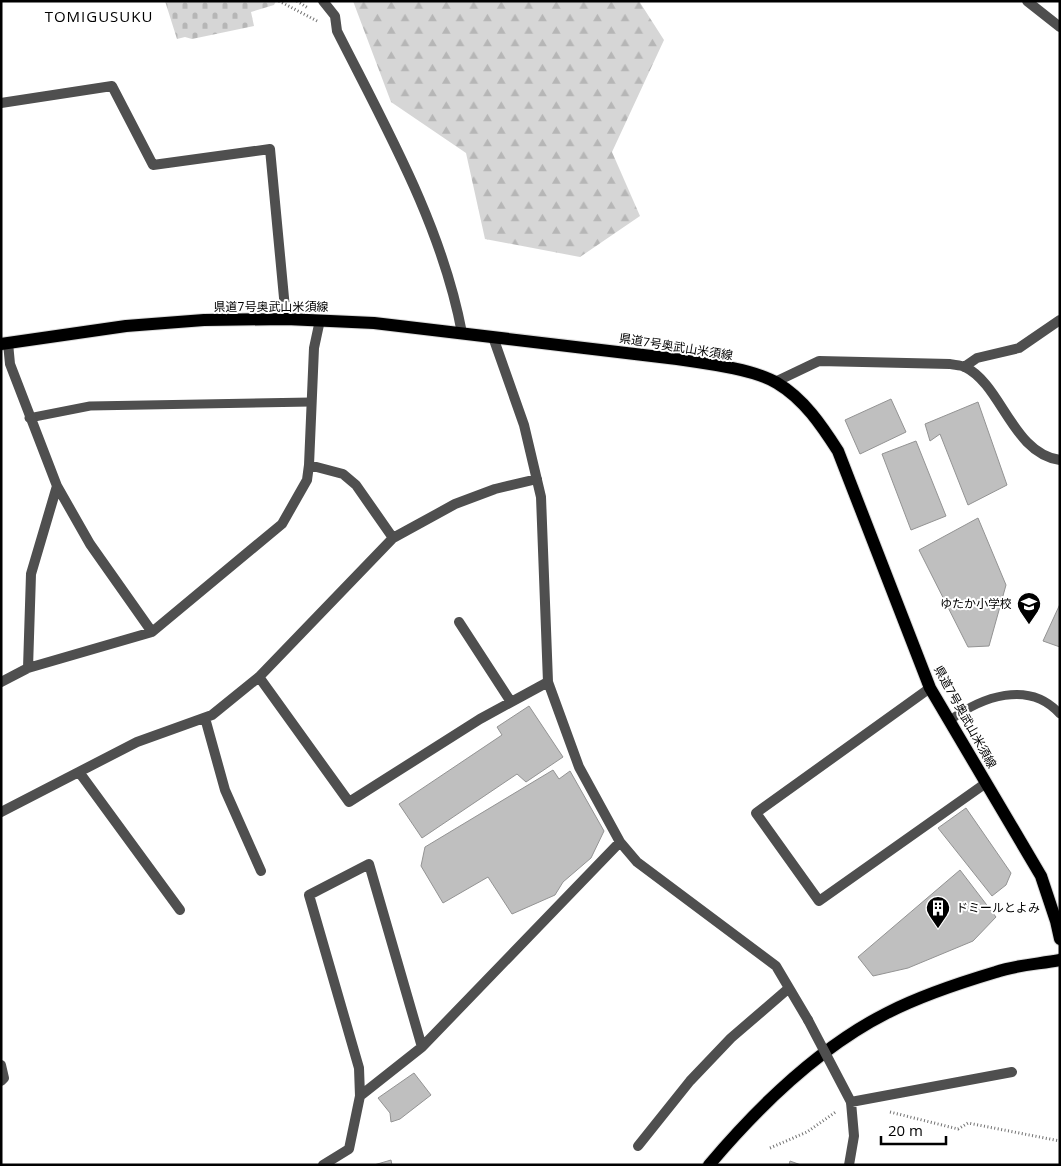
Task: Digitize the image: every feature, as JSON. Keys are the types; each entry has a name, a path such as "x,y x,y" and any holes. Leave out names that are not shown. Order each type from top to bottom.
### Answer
{"main road":[{"name":"県道7号奥武山米須線","path":"5,344 126,326 204,320 320,320 374,323 701,362 776,382 792,393 824,428 838,452 930,688 1041,876 1056,920 1060,939"},
{"path":"709,1165 751,1116 786,1085 848,1037 884,1014 924,996 997,971 1060,960"}],"street":[{"path":"323,1 335,16 337,31 411,178 442,260 462,333"},
{"path":"1027,1 1060,27"},
{"path":"1,103 112,86 153,165 270,149 286,319"},
{"path":"1,682 28,668 152,632 282,524 307,480 310,465 314,348 320,320"},
{"path":"964,367 978,358 1019,348 1060,320"},
{"path":"493,338 524,425 541,497 548,682 579,767 620,842 637,862 776,966 808,1020 851,1102 854,1136 851,1164"},
{"path":"5,344 29,418 57,486 90,544 152,632"},
{"path":"776,382 819,360 950,364 964,367 978,377 1022,436 1035,449 1050,458 1060,460"},
{"path":"310,465 343,474 356,485 393,538"},
{"path":"1,812 137,742 212,715 259,677 393,538 455,504 495,488 537,478"},
{"path":"28,668 31,574 57,486"},
{"path":"459,622 511,702"},
{"path":"259,677 349,802 511,702 548,682"},
{"path":"930,688 756,814 818,902 986,783"},
{"path":"205,718 225,790 261,871"},
{"path":"79,772 180,910"},
{"path":"360,1096 422,1047 620,842"},
{"path":"323,1165 349,1149 360,1096 359,1068 309,895 369,864 422,1047"},
{"path":"638,1146 690,1080 731,1038 789,988"},
{"path":"1,1065 4,1078 1,1081"},
{"path":"851,1102 1012,1072"}],"lane":[{"path":"29,418 90,406 311,402"},
{"path":"949,722 967,708 1012,693 1044,701 1060,714"}],"path":[{"path":"279,1 337,31"},
{"path":"770,1148 807,1132 851,1102"},
{"path":"888,1111 958,1129 968,1123 1060,1141"}],"green space":[{"path":"165,1 276,1 274,5 251,12 254,26 192,39 185,37 177,39"},
{"path":"353,1 639,1 664,40 612,152 640,216 580,257 485,239 466,153 391,102"}],"building":[{"path":"891,399 906,432 860,454 845,420"},
{"path":"978,402 1007,485 968,505 940,434 930,441 925,424"},
{"path":"916,441 946,516 911,530 882,454"},
{"path":"978,518 1006,585 989,646 968,647 919,550"},
{"path":"1060,604 1060,647 1043,641"},
{"path":"529,706 563,757 526,782 517,774 422,838 399,804 502,735 497,727"},
{"path":"553,770 559,779 570,771 604,831 591,858 563,882 555,895 512,914 488,877 443,903 421,866 425,847"},
{"path":"966,808 1011,873 1006,885 992,896 938,828"},
{"name":"ドミールとよみ","path":"960,870 996,917 973,941 908,968 873,976 858,957"},
{"path":"414,1073 431,1095 400,1119 391,1122 390,1113 378,1098"},
{"path":"391,1160 392,1165 374,1165"},
{"path":"790,1161 801,1165 789,1165"}],"place":[{"name":"ゆたか小学校","path":"1029,625"},
{"name":"ドミールとよみ","path":"938,929"}],"district":[{"name":"TOMIGUSUKU","path":"99,17"}]}
